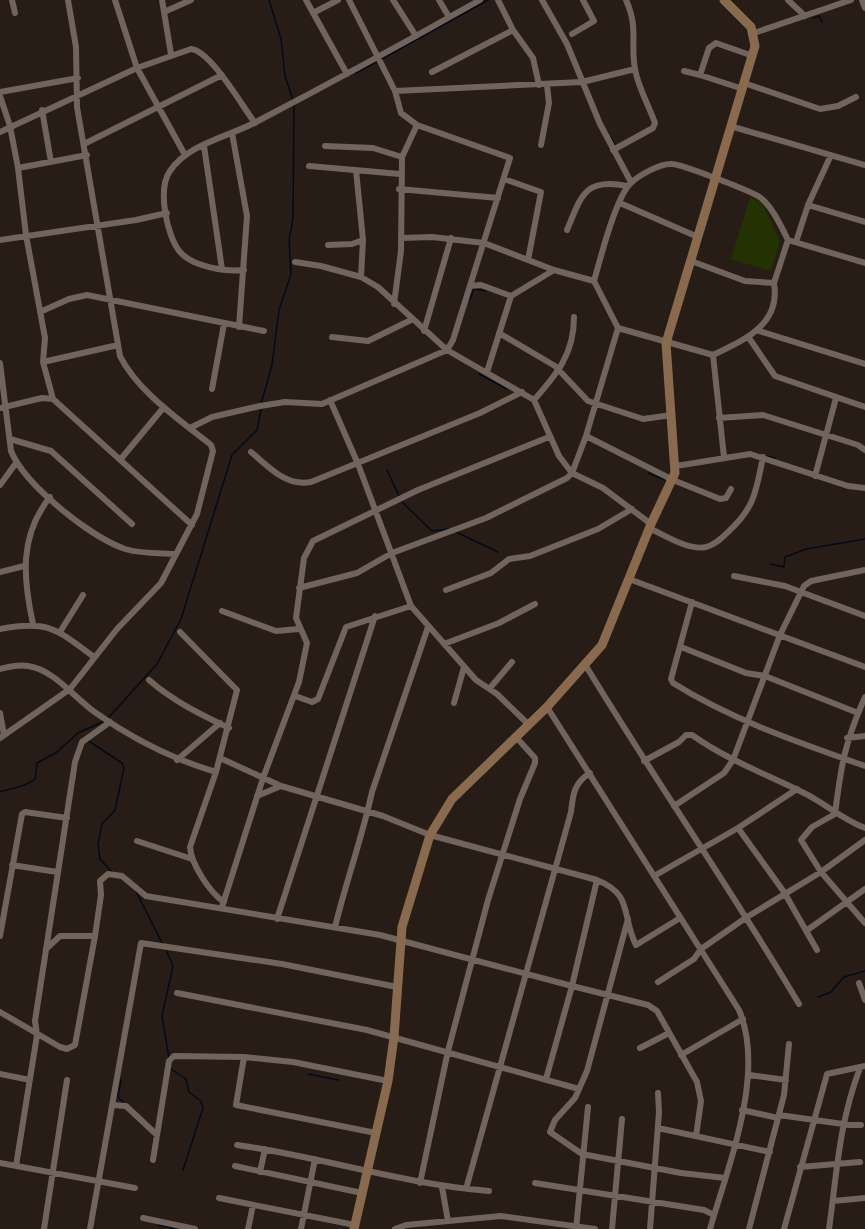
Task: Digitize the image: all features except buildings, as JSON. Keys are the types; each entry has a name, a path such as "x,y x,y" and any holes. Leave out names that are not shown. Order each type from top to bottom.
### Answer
{"main road":[{"path":"354,1227 388,1081 394,1037 400,940 406,910 430,835 452,799 548,706 586,666 602,645 650,526 673,480 676,466 666,343 753,56 754,33 748,23 724,0"}],"street":[{"path":"12,0 15,13"},
{"path":"0,713 2,736 70,689 94,657 161,584 192,525 214,448 164,407 123,363 84,144 68,0"},
{"path":"115,0 136,68 185,155"},
{"path":"162,0 171,54"},
{"path":"164,12 191,0"},
{"path":"306,0 346,74"},
{"path":"313,13 338,0"},
{"path":"190,428 212,417 244,409 285,402 318,405 447,350 474,275 510,161 507,156 417,124 403,116 395,91 349,0"},
{"path":"393,0 416,36"},
{"path":"439,0 450,17"},
{"path":"244,270 222,269 192,262 172,241 163,200 165,178 185,155 255,123 480,0"},
{"path":"498,0 513,30 533,58 539,85"},
{"path":"542,0 567,44 629,184"},
{"path":"572,34 594,21 583,0"},
{"path":"613,150 654,126 635,69 634,27 626,0"},
{"path":"788,0 805,16"},
{"path":"754,33 848,0"},
{"path":"862,0 865,8"},
{"path":"432,72 513,30"},
{"path":"700,75 709,48 716,43 753,56"},
{"path":"0,132 42,110 136,68 190,49 197,50 222,75 255,123"},
{"path":"395,91 582,82 635,69"},
{"path":"684,71 820,109 838,106 856,96"},
{"path":"84,144 222,75"},
{"path":"78,78 0,94 10,126 18,168 26,235 46,350 43,363 53,399 192,525"},
{"path":"541,145 549,103 548,85"},
{"path":"42,110 51,162"},
{"path":"394,304 400,271 399,189 402,157 417,124"},
{"path":"730,126 865,165"},
{"path":"232,133 247,216 239,327"},
{"path":"204,146 222,269"},
{"path":"326,146 373,148 402,157"},
{"path":"18,168 87,155"},
{"path":"796,242 808,205 831,155"},
{"path":"567,230 582,196 589,188 629,184 674,164 704,173 763,199 788,240 865,263"},
{"path":"309,166 400,174"},
{"path":"356,171 363,240 362,276"},
{"path":"504,179 541,192 528,260"},
{"path":"298,588 357,573 392,553 486,518 572,473 586,436 618,328 594,281 620,203 629,184"},
{"path":"399,189 498,198"},
{"path":"620,203 698,237"},
{"path":"808,205 865,222"},
{"path":"0,240 167,213"},
{"path":"401,238 451,238 484,243 554,270 594,281"},
{"path":"424,331 451,238"},
{"path":"328,245 352,244 363,240"},
{"path":"618,328 713,355 749,338 759,331 772,308 774,283 788,240"},
{"path":"691,261 745,281 774,283"},
{"path":"295,262 362,276 378,287 411,320 447,350 534,400 549,437 572,473 603,488 632,509 650,526 697,547 706,547 720,540 749,511 755,498 763,457"},
{"path":"487,372 511,296 554,270"},
{"path":"474,275 481,285"},
{"path":"470,286 481,285 511,296"},
{"path":"40,312 69,299 87,295 264,331"},
{"path":"534,400 560,370 570,347 574,318"},
{"path":"332,337 368,341 411,320"},
{"path":"213,389 225,324"},
{"path":"759,331 865,364"},
{"path":"499,333 560,370 583,397 594,404 643,419 672,415"},
{"path":"749,338 775,376 865,407"},
{"path":"43,363 118,345"},
{"path":"713,355 724,457"},
{"path":"0,363 3,407 15,463 50,497 110,542 141,552 176,554"},
{"path":"251,452 286,480 296,484 311,482 480,413 522,392"},
{"path":"3,407 42,398 53,399"},
{"path":"815,476 836,398"},
{"path":"330,400 358,464 411,606 476,680 490,688 528,724"},
{"path":"120,460 164,407"},
{"path":"719,418 763,415 865,450"},
{"path":"586,436 673,480 720,500 726,498 731,489"},
{"path":"223,904 263,778 295,696 306,651 306,643 296,618 298,588 304,558 313,541 375,510 549,437"},
{"path":"10,439 51,451 132,524"},
{"path":"676,466 750,454 815,476 865,489"},
{"path":"0,485 15,463"},
{"path":"33,624 24,566 32,522 50,497"},
{"path":"446,590 491,573 509,559 530,555 598,529 632,509"},
{"path":"0,572 24,566"},
{"path":"674,806 724,773 734,760 780,635 801,593 811,581 864,571"},
{"path":"734,576 769,582 865,616"},
{"path":"629,579 865,667"},
{"path":"60,632 83,595"},
{"path":"692,602 671,679 673,683 709,704 865,766"},
{"path":"444,644 499,622 535,604"},
{"path":"295,696 312,702 318,699 331,669 342,631 354,622 411,606"},
{"path":"222,610 276,631 299,629"},
{"path":"277,919 375,616"},
{"path":"0,629 33,624 60,632 94,657"},
{"path":"335,927 348,870 369,812 372,792 428,627"},
{"path":"180,632 235,687 237,694 216,772 190,848 192,859 223,904"},
{"path":"681,647 746,673 765,676 858,713"},
{"path":"490,688 512,662"},
{"path":"0,669 27,666 70,689 110,722 177,760 216,772"},
{"path":"586,666 644,761 703,847 799,1004"},
{"path":"454,703 464,667"},
{"path":"149,680 181,704 229,728"},
{"path":"835,814 842,758 847,738 865,697"},
{"path":"548,706 743,1019 750,1048 749,1075 734,1145 710,1229"},
{"path":"16,1166 38,1035 35,1021 45,949 80,746 110,722"},
{"path":"177,760 220,723"},
{"path":"644,761 689,734 734,760 797,789 824,804 835,814 865,828"},
{"path":"420,1183 448,1051 501,855 536,760 515,736"},
{"path":"847,738 865,736"},
{"path":"220,758 281,786 369,812 430,835 597,880 616,889 628,919 634,944 638,945 681,918"},
{"path":"466,1189 498,1066 571,812 575,788 579,780 590,773"},
{"path":"257,796 281,786"},
{"path":"654,876 738,828 797,789"},
{"path":"0,936 22,814 25,812 66,818"},
{"path":"835,814 812,827 802,837 821,872 845,902 865,922"},
{"path":"738,828 784,892 817,950"},
{"path":"658,982 694,959 701,949 747,917 784,892 821,872 865,840"},
{"path":"137,841 192,859"},
{"path":"12,865 57,872"},
{"path":"0,1012 63,1049 75,1044 95,936 101,895 100,881 108,874 122,876 143,895 223,904 277,919 335,927 400,940 474,958 525,975 653,1008 698,1082 700,1091 696,1136"},
{"path":"546,1079 572,986 597,880"},
{"path":"806,931 865,890"},
{"path":"628,919 587,1071 579,1089 555,1120 550,1132 582,1154 725,1178"},
{"path":"45,949 60,936 95,936"},
{"path":"90,1229 141,943 282,964 397,987"},
{"path":"860,983 865,1000"},
{"path":"177,993 312,1018 394,1037 579,1089"},
{"path":"681,1055 743,1019"},
{"path":"640,1048 669,1033"},
{"path":"749,1229 770,1152 786,1080 789,1044"},
{"path":"153,1160 171,1058 178,1055 244,1057 302,1064 388,1081"},
{"path":"244,1057 236,1105 376,1133"},
{"path":"783,1229 827,1074 863,1067"},
{"path":"829,1229 842,1124 847,1101 863,1067"},
{"path":"0,1074 30,1080"},
{"path":"749,1075 786,1080"},
{"path":"44,1229 55,1173 67,1080"},
{"path":"650,1229 658,1128 658,1093"},
{"path":"113,1105 126,1106 157,1135"},
{"path":"576,1227 588,1107"},
{"path":"742,1110 861,1125"},
{"path":"612,1229 622,1119"},
{"path":"658,1128 770,1152"},
{"path":"237,1145 315,1159 420,1183 489,1191"},
{"path":"260,1172 265,1149"},
{"path":"301,1229 315,1159"},
{"path":"800,1167 836,1166 860,1162"},
{"path":"0,1165 135,1188"},
{"path":"235,1166 362,1193"},
{"path":"535,1183 704,1210 714,1215"},
{"path":"442,1187 448,1221"},
{"path":"219,1198 354,1227"},
{"path":"832,1201 865,1198"},
{"path":"248,1229 254,1205"},
{"path":"395,1229 436,1226 448,1221 501,1216 542,1225 595,1229"},
{"path":"143,1218 195,1229"}],"green space":[{"path":"750,197 762,203 780,241 771,271 731,259"}],"waterway":[{"path":"269,0 281,39 285,76 293,100"},
{"path":"382,59 488,0"},
{"path":"813,18 819,16 822,22"},
{"path":"356,73 378,61"},
{"path":"261,404 272,365 279,310 291,274 289,240 293,219 294,105"},
{"path":"611,138 615,145"},
{"path":"470,299 474,289 486,291"},
{"path":"479,374 507,389"},
{"path":"109,717 157,664 181,619 232,455 257,430 261,409"},
{"path":"766,456 775,458"},
{"path":"387,470 399,496"},
{"path":"648,473 665,480"},
{"path":"401,501 432,531 449,529"},
{"path":"456,532 498,552"},
{"path":"771,564 784,567 785,557 806,549 865,539"},
{"path":"0,792 31,782 35,779 37,763 57,752 78,733 105,721"},
{"path":"87,740 122,763 124,768 115,810 102,824 98,844 100,859 112,872"},
{"path":"136,891 162,943"},
{"path":"166,950 173,966 162,1016 169,1058"},
{"path":"818,997 831,992 844,977 865,971"},
{"path":"171,1069 186,1079 189,1092 201,1101 203,1108 183,1170"},
{"path":"308,1074 338,1080"},
{"path":"121,1080 118,1097 124,1103"},
{"path":"158,1225 177,1229"}]}
